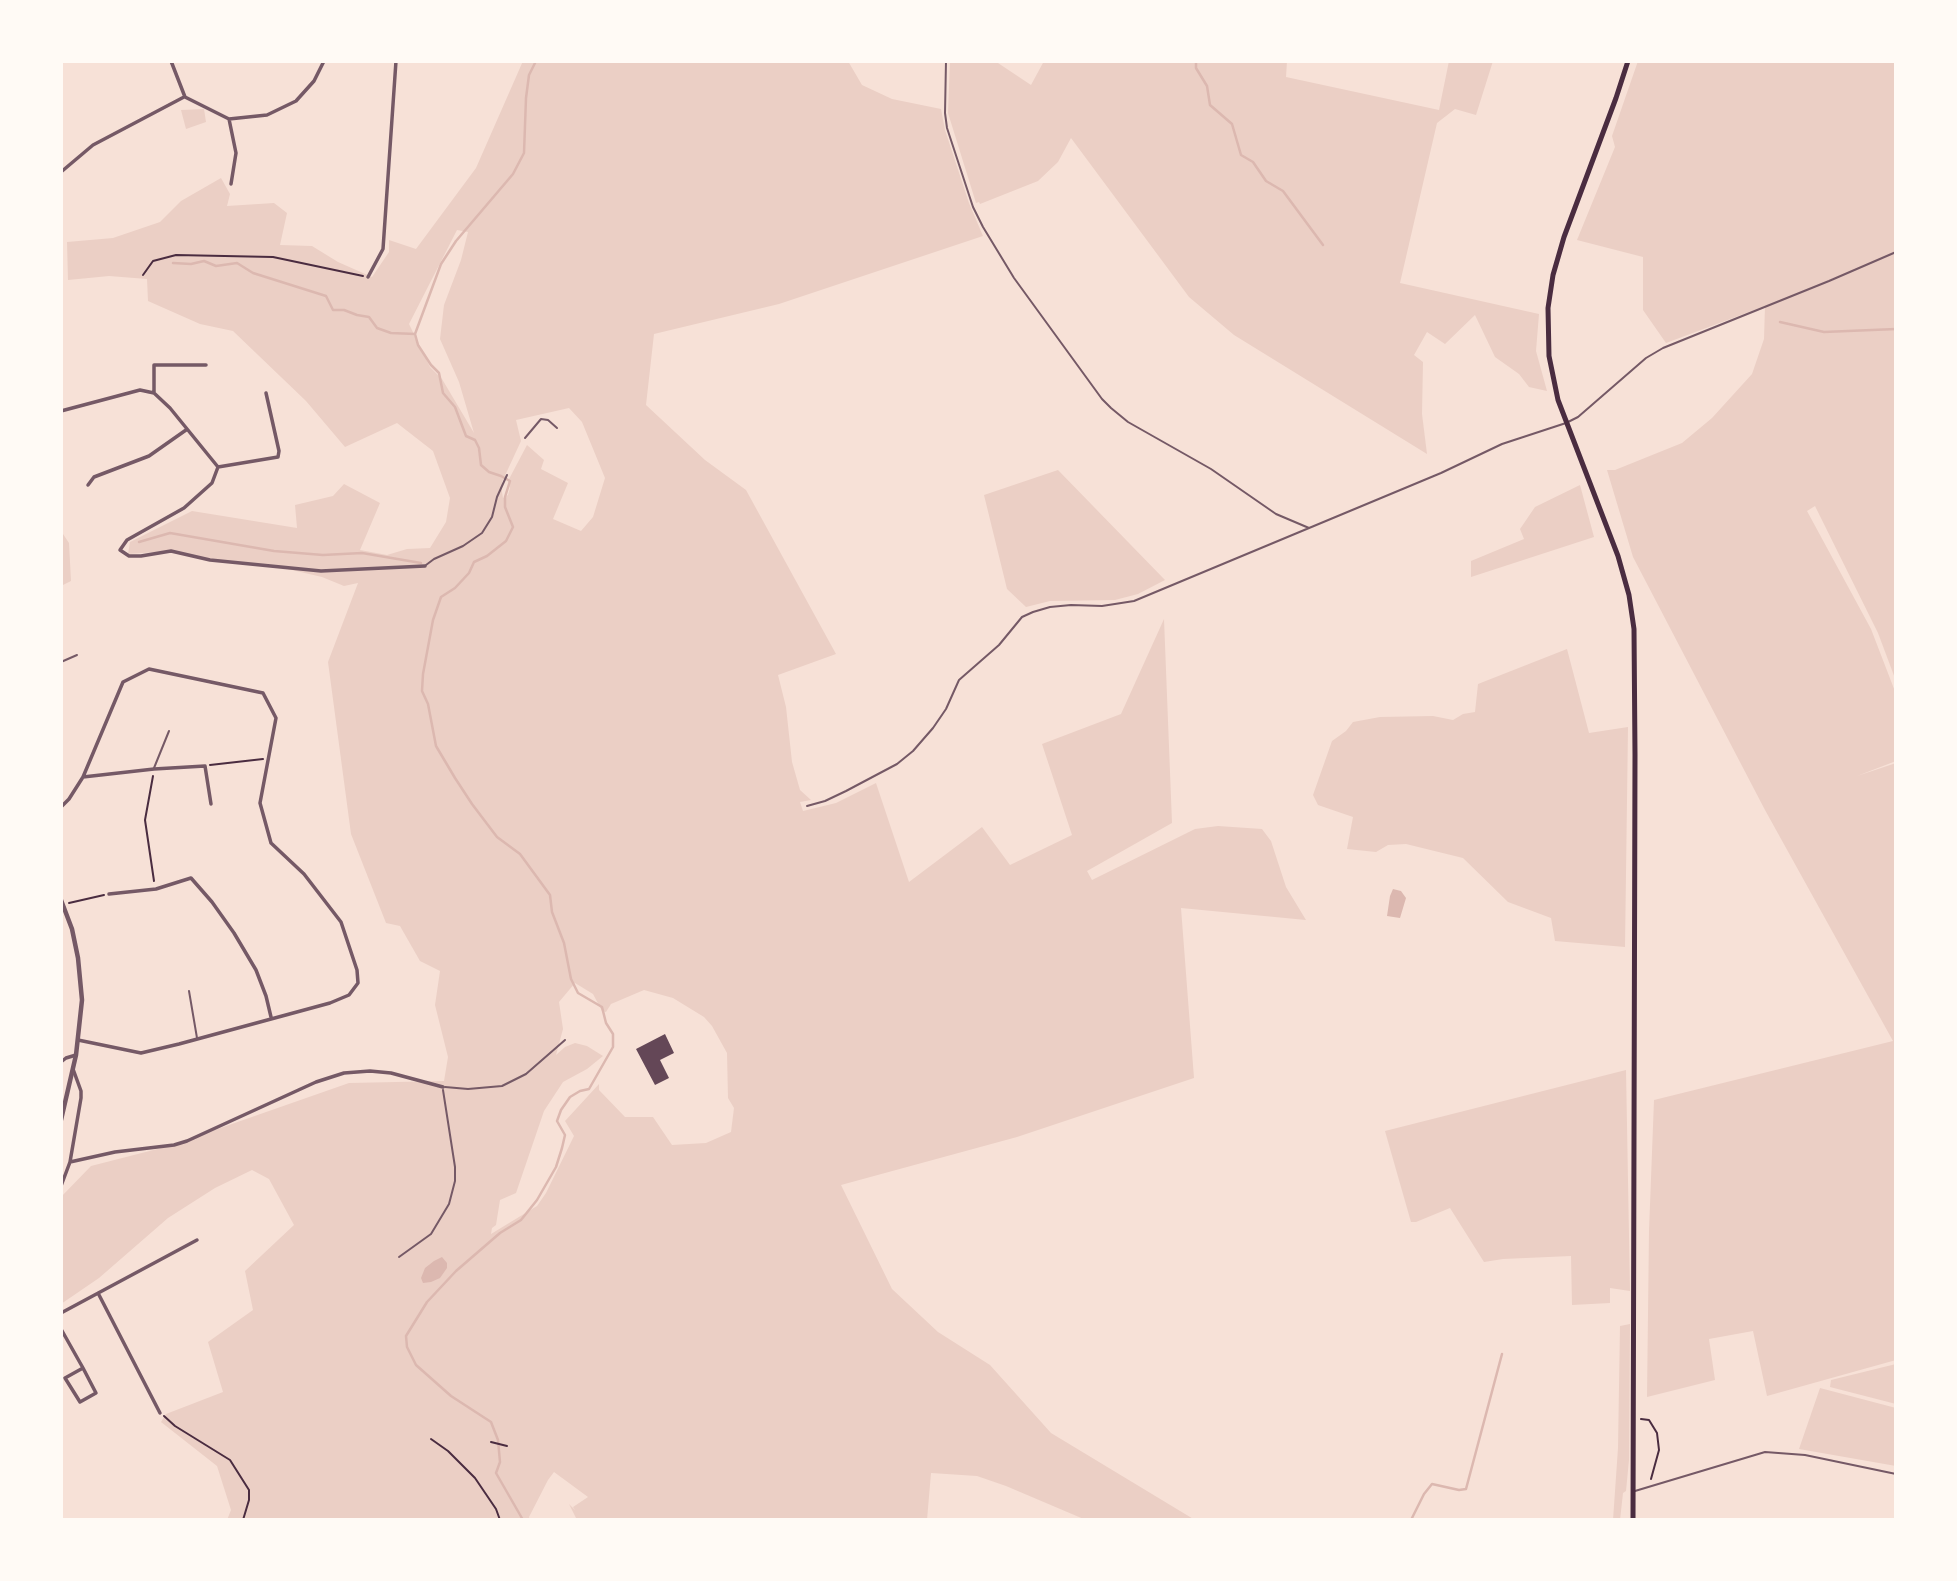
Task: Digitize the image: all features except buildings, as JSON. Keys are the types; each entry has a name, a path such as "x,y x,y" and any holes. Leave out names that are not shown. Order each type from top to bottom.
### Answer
{"main road":[{"path":"1628,61 1564,237 1553,275 1548,308 1549,356 1558,400 1618,556 1629,595 1633,629 1633,1520"}],"street":[{"path":"171,61 185,97 229,119 267,115 296,101 314,81 324,61"},
{"path":"368,277 383,249 397,61"},
{"path":"63,169 93,145 185,97"},
{"path":"229,119 236,153 231,184"},
{"path":"154,393 154,365 206,365"},
{"path":"61,411 140,390 154,393 170,408 218,467"},
{"path":"218,467 278,457 266,393"},
{"path":"88,485 94,477 149,456 186,430"},
{"path":"218,467 212,483 184,508 127,540 120,550 129,556 171,551 210,560 321,571 425,566"},
{"path":"61,807 83,777 124,682 149,668 263,693 276,718 260,803 271,843 304,874 341,922 357,970 358,983 349,995 330,1003 141,1053 78,1040"},
{"path":"83,777 205,766 211,804"},
{"path":"109,894 156,889 191,878 227,923 256,970 272,1018"},
{"path":"61,1120 76,1055 82,1000 72,929 62,902"},
{"path":"61,1062 76,1055"},
{"path":"61,1186 70,1162 81,1098 73,1069"},
{"path":"70,1162 187,1141 306,1086 344,1073 391,1073 443,1087"},
{"path":"61,1313 197,1240"},
{"path":"98,1293 160,1413"},
{"path":"61,1329 83,1368 96,1393 80,1402 65,1378 83,1368"}],"lane":[{"path":"946,61 947,128 973,207 1014,278 1102,399 1128,422 1211,469 1276,514 1310,528"},
{"path":"807,806 846,792 897,764 913,751 946,709 960,680 999,645 1023,617 1051,607 1102,606 1133,601 1441,473 1502,444 1566,423 1578,417 1646,358 1664,348 1896,252"},
{"path":"525,438 541,419 548,420 556,428"},
{"path":"425,566 482,533 492,517 497,496 507,475"},
{"path":"61,662 77,655"},
{"path":"154,769 169,731"},
{"path":"189,991 197,1039"},
{"path":"399,1257 431,1234 449,1204 455,1181 452,1140 443,1087 468,1089 502,1086 526,1074 565,1040"},
{"path":"1634,1491 1765,1452 1791,1453 1896,1474"}],"path":[{"path":"143,275 153,261 176,255 273,257 368,277"},
{"path":"205,766 268,759"},
{"path":"154,769 145,820 156,889"},
{"path":"62,902 109,894"},
{"path":"160,1413 175,1426 230,1460 249,1490 243,1520"},
{"path":"1634,1419 1649,1420 1657,1433 1659,1450 1648,1487"},
{"path":"431,1439 448,1451 475,1478 496,1509 500,1520"},
{"path":"491,1442 507,1446"}],"shaded area":[{"path":"523,61 848,61 862,85 892,99 941,109 945,130 969,203 983,236 779,304 654,334 646,405 705,460 746,490 836,654 778,675 786,707 792,762 800,790 811,800 800,802 803,811 836,803 876,783 909,882 982,827 1010,865 1072,835 1042,744 1121,714 1164,619 1172,823 1087,871 1092,880 1195,829 1218,826 1262,829 1271,841 1286,887 1306,920 1181,908 1194,1078 1017,1137 841,1185 892,1289 938,1332 990,1365 1051,1433 1195,1520 1086,1520 977,1476 931,1473 927,1520 577,1520 569,1504 575,1510 573,1507 588,1497 554,1472 529,1517 530,1520 227,1520 231,1510 217,1466 161,1422 166,1414 223,1392 208,1342 253,1310 245,1271 294,1225 269,1179 252,1170 215,1188 168,1218 99,1278 61,1304 61,1197 91,1166 169,1146 349,1083 444,1081 448,1057 435,1005 440,971 420,961 400,926 386,923 351,834 328,662 358,583 344,586 322,577 279,567 210,560 171,551 128,554 130,542 192,511 297,528 295,505 333,496 344,484 380,503 360,550 387,555 407,549 430,548 446,522 450,498 433,451 397,423 345,447 306,401 233,331 200,324 148,301 147,279 109,276 68,280 67,242 113,238 160,222 181,201 221,178 230,194 227,206 274,203 287,213 280,245 312,246 338,262 372,277 389,252 389,240 416,249 476,168","holes":["457,230 468,232 444,305 440,339 459,382 474,433 442,379 430,367 409,324","569,408 582,422 605,478 593,517 581,531 553,519 568,483 541,469 544,460 527,445 508,481 508,495 503,498 502,482 521,441 516,420","575,983 593,994 602,1011 606,1012 611,1004 644,990 673,998 704,1017 727,1053 728,1098 734,1108 731,1132 706,1143 672,1145 653,1117 625,1117 599,1090 599,1084 565,1121 574,1136 537,1206 491,1234 496,1225 500,1200 516,1193 544,1111 563,1082 587,1069 603,1056 587,1046 575,1043 556,1055 563,1029 559,1002"]},
{"path":"950,61 995,61 1031,85 1044,61 1287,61 1286,77 1439,110 1449,61 1493,61 1476,115 1455,109 1437,123 1400,283 1539,314 1536,351 1547,391 1529,387 1519,374 1495,357 1475,315 1445,344 1427,332 1414,355 1423,362 1422,414 1427,454 1234,335 1189,297 1071,138 1058,162 1038,181 980,204 976,203 948,113"},
{"path":"1638,61 1896,61 1896,681 1878,633 1815,506 1807,511 1871,629 1896,694 1896,761 1857,776 1896,763 1896,1360 1767,1396 1753,1331 1709,1339 1715,1380 1647,1397 1654,1100 1893,1041 1765,810 1633,557 1607,470 1615,470 1682,443 1712,418 1752,374 1764,339 1765,306 1666,343 1643,310 1643,257 1577,240 1615,147 1612,136"},
{"path":"204,109 206,122 186,129 181,110"},
{"path":"1058,470 1165,580 1138,594 1115,600 1050,601 1026,607 1007,589 984,495"},
{"path":"1580,485 1594,537 1471,577 1471,561 1524,539 1520,529 1535,507"},
{"path":"61,531 69,543 71,581 61,586"},
{"path":"1567,649 1589,733 1628,727 1625,947 1555,941 1551,918 1508,902 1463,858 1406,844 1388,845 1376,852 1347,849 1353,817 1318,805 1313,795 1332,741 1353,722 1380,717 1433,716 1453,720 1463,714 1475,712 1478,684"},
{"path":"1393,889 1401,891 1406,898 1400,918 1387,916"},
{"path":"1626,1070 1630,1291 1610,1288 1610,1303 1572,1305 1571,1256 1484,1262 1450,1208 1411,1222 1385,1131"},
{"path":"442,1257 447,1268 440,1278 423,1283 421,1278 425,1268"},
{"path":"1630,1324 1629,1460 1620,1520 1613,1520 1618,1448 1620,1326"},
{"path":"1896,1364 1896,1404 1830,1387 1831,1380"},
{"path":"1820,1388 1896,1408 1896,1466 1799,1449"}],"waterway":[{"path":"523,1520 496,1473 500,1462 498,1440 491,1422 451,1396 416,1365 407,1347 406,1336 427,1302 456,1271 500,1233 521,1220 537,1200 556,1167 562,1148 565,1135 557,1121 561,1110 570,1097 589,1089 613,1047 613,1034 606,1023 602,1007 578,993 571,979 564,943 552,912 550,895 520,854 497,837 455,778 436,746 428,704 422,691 433,620 441,597 455,588 469,573 474,562 487,556 506,541 513,527 505,507 510,481 489,472 481,465 475,440 466,436 455,407 443,393 439,373 418,345 415,334 441,264 456,241 513,174 524,153 526,98 529,75 536,61"},
{"path":"1196,61 1196,68 1207,86 1210,105 1232,124 1241,155 1253,162 1266,181 1283,191 1323,245"},
{"path":"173,263 191,264 204,261 216,266 237,263 253,273 326,296 333,310 369,317 377,328 391,333 415,334"},
{"path":"1780,322 1824,332 1896,329"},
{"path":"139,542 170,533 274,551 323,555 362,553 421,563"},
{"path":"1411,1520 1432,1484 1466,1489 1502,1354"}]}
